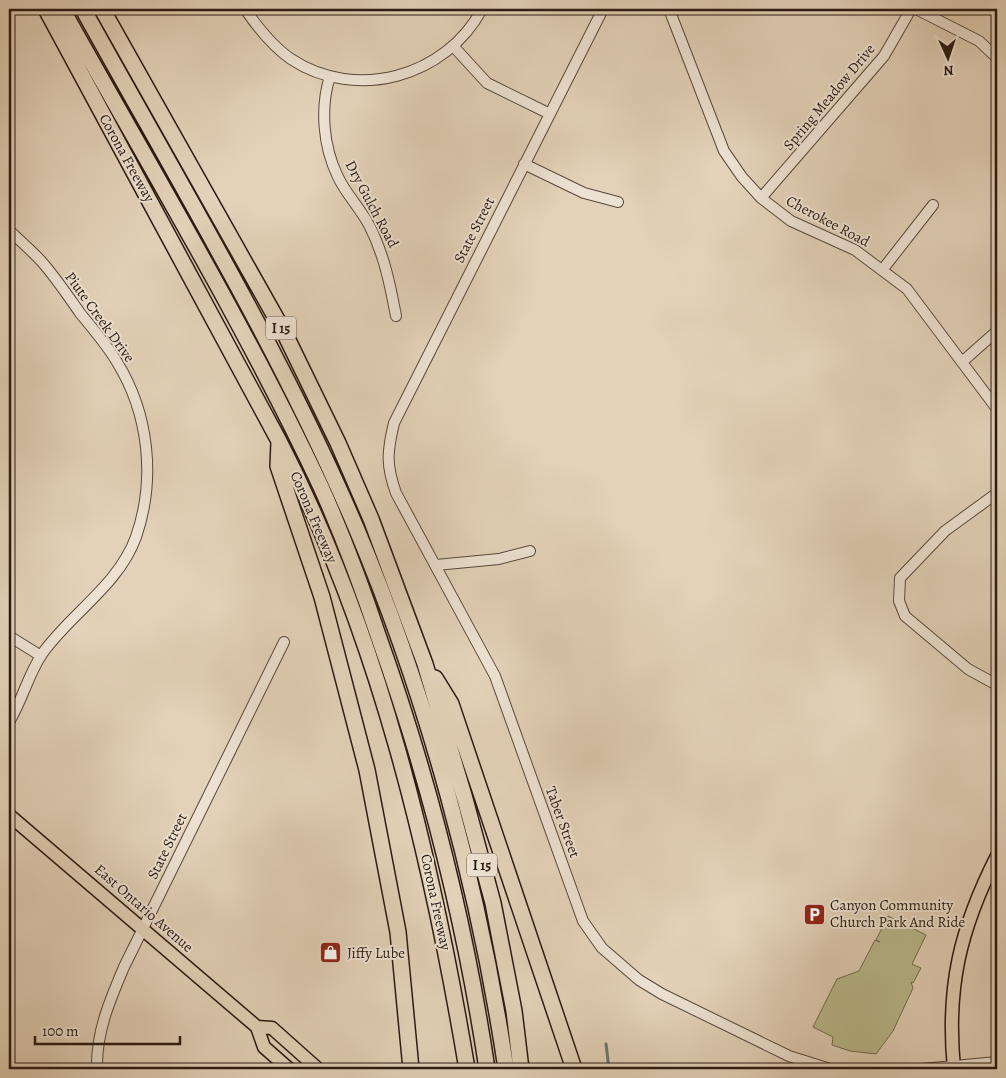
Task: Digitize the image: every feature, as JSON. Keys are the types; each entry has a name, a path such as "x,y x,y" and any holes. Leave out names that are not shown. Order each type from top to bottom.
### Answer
{"highway":[{"path":"83,9 246,300 302,411 357,531 405,659 448,797 480,926 506,1069"},
{"name":"I 15","path":"102,9 285,334 338,443 371,519 426,664 493,903 514,1011 521,1069"},
{"path":"50,10 267,378 322,489 364,594 398,690 448,865 466,943 487,1069"},
{"name":"Corona Freeway","path":"50,10 279,441 341,581 365,647 412,800 446,952 466,1069"},
{"path":"279,441 278,466 322,597 367,770 398,932 411,1069"},
{"path":"426,664 452,704 574,1069"}],"main road":[{"name":"East Ontario Avenue","path":"9,815 257,1027 264,1047 289,1069"},
{"path":"954,1068 951,1018 956,968 966,924 997,856"},
{"name":"East Ontario Avenue","path":"257,1027 272,1028 318,1069"}],"street":[{"path":"245,9 262,34 290,58 309,69 330,76 357,81 382,79 410,71 454,48 482,9"},
{"name":"State Street","path":"388,469 387,449 394,423 603,9"},
{"name":"Cherokee Road","path":"669,9 724,151 742,177 760,198 791,221 855,250 883,269 907,289 997,409"},
{"name":"Spring Meadow Drive","path":"760,198 884,56 910,9"},
{"path":"916,9 979,41 997,58"},
{"path":"454,48 487,83 550,114"},
{"name":"Dry Gulch Road","path":"330,76 324,119 328,149 338,177 368,225 386,263 396,316"},
{"path":"524,164 584,193 618,202"},
{"path":"883,269 933,205"},
{"name":"Piute Creek Drive","path":"9,230 42,262 117,361 131,389 144,426 147,463 145,499 136,537 122,564 100,593 59,633 41,656 28,680 18,707 9,722"},
{"path":"962,362 997,331"},
{"name":"Taber Street","path":"388,469 396,493 495,676 583,921 602,948 639,980 662,994 789,1056 830,1069"},
{"path":"997,493 944,531 900,578 898,601 905,616 968,670 997,685"},
{"path":"436,565 499,559 530,551"},
{"path":"9,636 41,656"},
{"name":"State Street","path":"97,1069 97,1056 104,1015 143,929 284,642"},
{"path":"922,1069 954,1068 997,1062"}],"green space":[{"path":"888,916 926,935 912,964 921,968 913,983 911,982 913,988 893,1031 876,1054 850,1051 832,1045 833,1037 813,1027 837,979 859,971 875,940 880,942 876,940"}],"waterway":[{"path":"606,1044 609,1069"}],"place":[{"name":"Canyon Community Church Park And Ride","path":"814,914"},
{"name":"Jiffy Lube","path":"331,953"}]}
